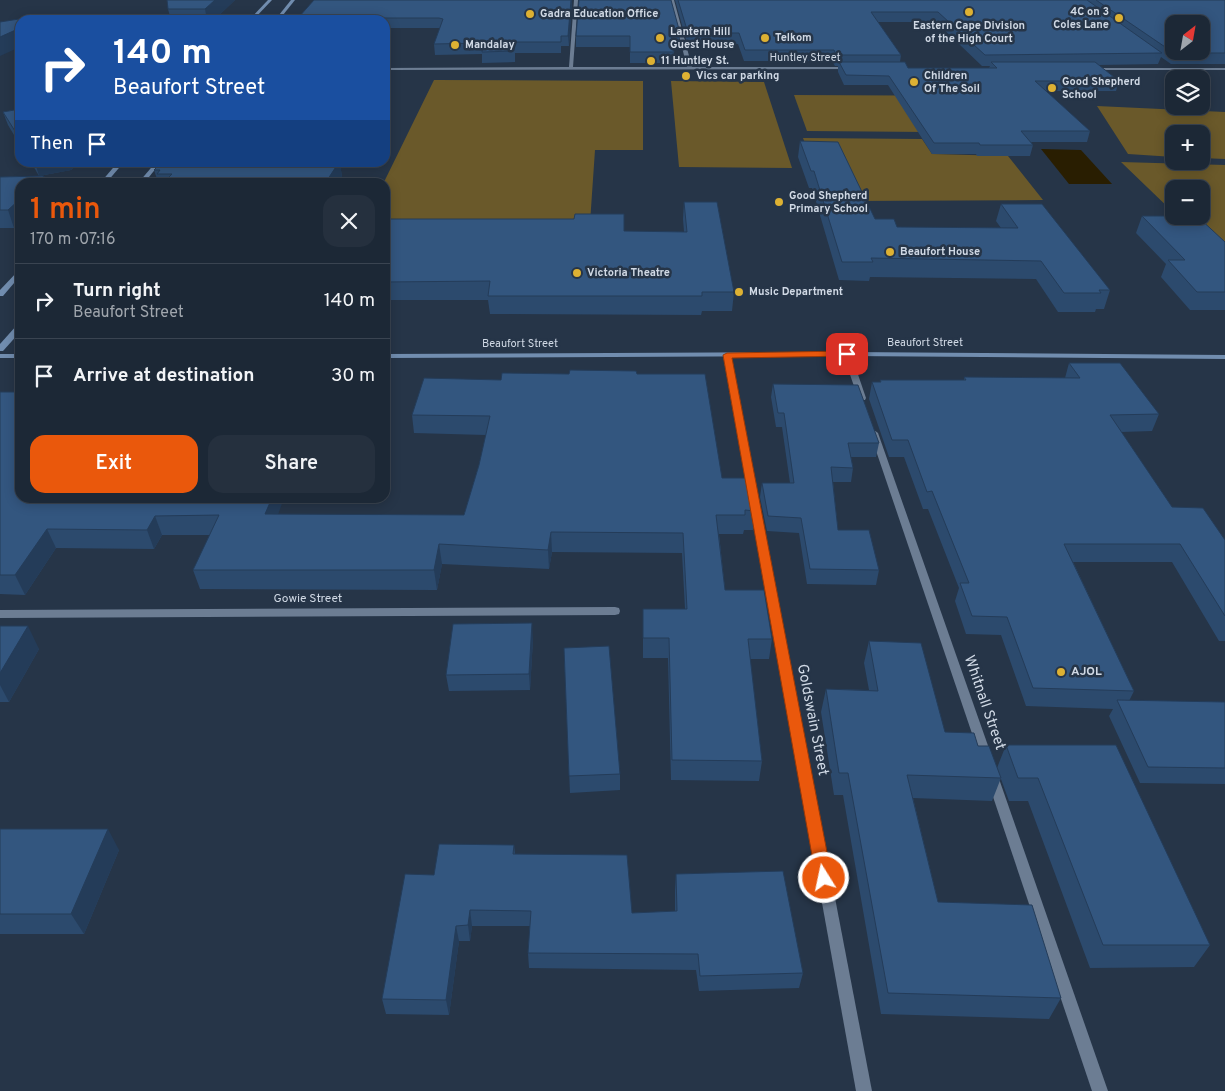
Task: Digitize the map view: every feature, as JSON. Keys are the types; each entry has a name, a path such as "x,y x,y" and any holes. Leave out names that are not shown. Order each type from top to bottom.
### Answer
{"main road":[{"path":"256,15 270,0"},
{"path":"280,15 293,0"},
{"path":"108,178 118,167"},
{"path":"145,178 155,167"},
{"path":"0,294 15,278"},
{"path":"0,349 15,332"},
{"name":"Beaufort Street","path":"390,356 847,354 1225,357"},
{"path":"0,356 15,356"}],"street":[{"path":"571,69 576,0"},
{"path":"672,0 690,68"},
{"path":"1164,63 1172,69"},
{"name":"Huntley Street","path":"390,69 856,68"},
{"path":"1083,69 1225,69"},
{"name":"Whitnall Street","path":"847,354 1100,1091"},
{"name":"Goldswain Street","path":"727,355 864,1091"},
{"name":"Gowie Street","path":"0,614 616,611"}],"shaded area":[{"path":"434,80 643,81 643,150 595,150 590,223 390,221 390,178 386,178"},
{"path":"671,81 764,82 792,168 679,167"},
{"path":"794,95 1013,96 1046,133 807,131"},
{"path":"1097,106 1165,109 1165,115 1210,115 1210,111 1225,112 1225,159 1210,158 1210,125 1165,125 1165,156 1128,154"},
{"path":"803,138 922,139 932,154 1008,156 1043,200 846,201 810,157"},
{"path":"1041,149 1081,150 1112,184 1069,184"},
{"path":"1121,162 1165,163 1165,170 1210,170 1210,165 1225,165 1225,246 1191,225 1210,225 1210,180 1165,180 1165,204"}],"building":[{"path":"167,0 215,0 205,9 168,9"},
{"path":"314,0 571,0 568,36 561,36 561,42 515,42 514,51 482,52 483,43 434,44 443,19 439,18 390,18 390,15 301,15"},
{"path":"579,0 671,0 680,33 671,33 674,52 630,52 630,36 576,36"},
{"path":"678,0 1087,0 1162,53 985,55 938,12 871,12 901,55 836,55 834,50 745,50 739,33 688,33"},
{"path":"1096,0 1225,0 1225,53 1210,53 1210,15 1165,15 1165,47"},
{"path":"15,20 15,30 0,37 0,22"},
{"path":"839,62 905,62 908,68 997,68 991,62 1095,62 1119,81 1035,81 1090,131 1021,131 1033,145 934,143 889,76 846,75"},
{"path":"15,110 15,131 3,112"},
{"path":"800,141 838,142 875,219 894,219 897,227 1018,228 1001,204 1042,204 1110,290 1099,290 1101,293 1064,293 1041,261 871,258 873,262 842,262 814,171 811,171"},
{"path":"157,167 336,167 329,178 168,178 172,174 157,174 160,170 154,170"},
{"path":"44,176 42,178 15,178 15,204 8,210 0,210 0,177"},
{"path":"684,202 717,202 734,292 702,292 702,296 488,296 490,281 390,282 390,219 574,219 575,214 624,214 624,231 687,232"},
{"path":"1142,216 1165,216 1165,225 1207,225 1225,242 1225,292 1197,292 1168,260 1185,260"},
{"path":"1069,363 1120,363 1159,414 1110,415 1172,507 1203,508 1225,540 1225,616 1180,544 1064,544 1134,691 1033,688 1007,617 972,616 960,583 969,583 932,491 927,492 908,440 892,440 872,382 881,382 880,380 966,380 964,377 1080,378"},
{"path":"570,370 636,371 637,374 705,374 722,478 749,478 755,511 745,510 745,515 716,515 725,590 764,590 772,639 748,639 762,761 672,760 669,638 643,638 643,609 687,609 683,533 551,532 548,550 439,544 434,570 193,570 219,515 155,516 147,530 47,529 15,575 0,575 0,392 15,392 15,503 270,503 265,514 464,515 479,465 490,416 412,415 424,378 501,380 502,373 569,374"},
{"path":"773,384 858,385 879,443 848,443 853,468 831,467 838,530 869,530 879,570 810,569 801,518 768,516 762,483 794,483 784,413 778,413"},
{"path":"532,623 529,674 446,675 453,624"},
{"path":"0,626 28,626 0,673"},
{"path":"869,641 921,643 945,732 974,733 978,746 989,746 1001,778 907,775 938,902 1032,905 1061,998 888,993 848,773 839,773 826,689 878,691"},
{"path":"609,646 620,774 569,776 564,648"},
{"path":"1117,700 1225,702 1225,768 1148,767"},
{"path":"1006,745 1116,745 1210,945 1103,945 1038,778 1018,778"},
{"path":"0,829 108,829 71,914 0,914"},
{"path":"439,844 514,845 513,854 627,855 632,913 677,911 676,874 783,871 803,973 700,976 698,954 528,953 531,911 470,910 468,925 456,926 446,1000 382,999 405,874 434,875"}],"place":[{"name":"Eastern Cape Division of the High Court","path":"969,12"},
{"name":"Gadra Education Office","path":"530,14"},
{"name":"4C on 3 Coles Lane","path":"1119,18"},
{"name":"Lantern Hill Guest House","path":"660,38"},
{"name":"Telkom","path":"765,38"},
{"name":"Mandalay","path":"455,45"},
{"name":"11 Huntley St.","path":"651,61"},
{"name":"Vics car parking","path":"686,76"},
{"name":"Children Of The Soil","path":"914,82"},
{"name":"Good Shepherd School","path":"1052,88"},
{"name":"Good Shepherd Primary School","path":"779,202"},
{"name":"Beaufort House","path":"890,252"},
{"name":"Victoria Theatre","path":"577,273"},
{"name":"Music Department","path":"739,292"},
{"name":"AJOL","path":"1061,672"}],"route":[{"path":"824,878 727,355 847,354"}]}
